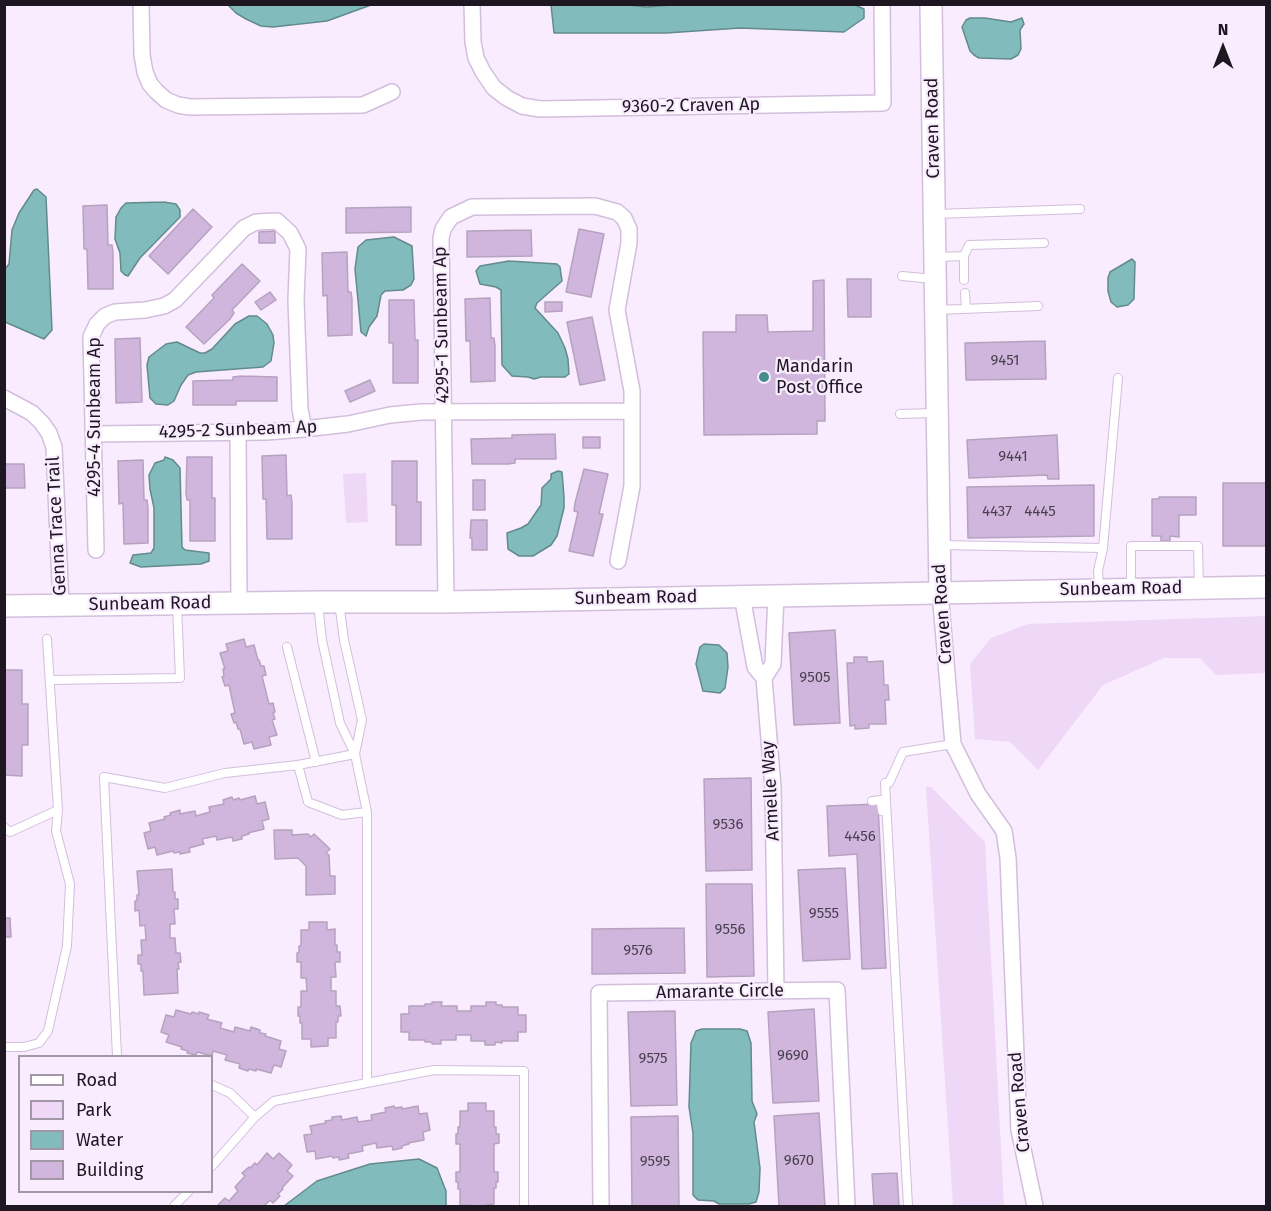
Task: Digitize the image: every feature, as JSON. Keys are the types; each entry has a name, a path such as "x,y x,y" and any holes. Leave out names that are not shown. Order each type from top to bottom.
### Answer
{"street":[{"path":"141,4 142,55 145,72 156,91 166,100 178,105 190,107 363,105 392,92"},
{"name":"9360-2 Craven Ap","path":"472,4 473,42 476,58 483,72 494,88 507,98 522,106 540,109 883,103 882,4"},
{"name":"Craven Road","path":"931,4 940,592 953,744 978,794 1004,831 1008,858 1019,1130 1035,1206"},
{"name":"4295-1 Sunbeam Ap","path":"446,602 441,238 443,229 451,217 472,207 595,206 617,212 624,218 629,229 629,243 617,310 628,364 632,411 632,486 618,561"},
{"name":"4295-4 Sunbeam Ap","path":"96,550 92,337 97,324 105,316 115,312 145,310 164,306 175,300 244,228 255,222 277,221 290,233 298,249 296,300 300,409 304,429"},
{"name":"Genna Trace Trail","path":"4,399 32,413 50,433 54,447 61,605"},
{"name":"4295-2 Sunbeam Ap","path":"94,434 304,429 348,424 390,415 443,412 632,411"},
{"path":"238,432 239,603"},
{"name":"Sunbeam Road","path":"4,606 446,602 1266,587"},
{"path":"764,678 773,664 776,595"},
{"name":"Armelle Way","path":"742,596 755,667 764,678 773,788 776,991"},
{"name":"Amarante Circle","path":"601,1206 599,993 837,990 847,1206"}],"lane":[{"path":"934,214 1080,209"},
{"path":"964,280 964,256 969,245 1044,243"},
{"path":"935,257 964,256"},
{"path":"902,276 936,280"},
{"path":"965,293 966,309"},
{"path":"936,310 1038,306"},
{"path":"1099,590 1098,571 1103,548 1118,378"},
{"path":"900,414 938,413"},
{"path":"939,545 1103,548"},
{"path":"1131,589 1131,546 1198,546 1199,588"},
{"path":"328,602 344,640 362,720 355,754"},
{"path":"328,602 322,640 339,723 355,754 367,812 367,1082"},
{"path":"51,680 180,678 177,604"},
{"path":"4,1047 24,1047 39,1043 48,1031 67,946 70,884 56,831 58,810 47,639"},
{"path":"287,647 316,762"},
{"path":"882,814 885,783 889,783 903,752 953,744"},
{"path":"117,1055 104,777 165,788 225,773 298,765 355,754"},
{"path":"298,765 308,802 342,815 367,812"},
{"path":"873,801 881,800 908,1206"},
{"path":"4,827 10,832 58,810"},
{"path":"213,1165 255,1117 274,1101 435,1070 525,1071 524,1206"},
{"path":"213,1086 230,1094 255,1117"},
{"path":"174,1206 186,1193"}],"green space":[{"path":"366,473 368,522 346,523 343,474"},
{"path":"1266,616 1266,673 1216,675 1200,658 1164,658 1103,685 1038,770 1010,742 975,739 970,664 991,638 1028,624"},
{"path":"926,787 931,787 985,842 1004,1206 953,1206"}],"water":[{"path":"617,4 647,7 683,4 855,5 864,9 864,18 844,32 740,28 666,33 554,33 551,5"},
{"path":"228,5 371,5 327,21 273,27 261,26 246,19"},
{"path":"970,18 1011,22 1022,18 1024,24 1020,30 1021,49 1018,55 1011,59 979,58 974,55 970,51 962,27"},
{"path":"37,189 46,197 52,330 44,339 5,322 5,269 9,264 12,230 19,213"},
{"path":"126,203 176,204 180,210 180,217 140,258 128,276 125,275 121,271 120,253 115,239 116,217"},
{"path":"394,237 412,246 414,279 411,285 403,290 385,291 381,295 377,316 366,336 361,332 355,269 358,247 366,240"},
{"path":"1132,259 1135,262 1134,299 1128,305 1117,307 1111,302 1108,278 1110,272"},
{"path":"509,261 557,264 560,267 562,281 537,303 535,308 558,333 565,348 569,374 565,377 534,379 512,376 502,365 501,290 480,284 476,271 480,266"},
{"path":"249,316 257,316 267,324 273,335 271,361 263,367 196,372 188,375 174,401 168,405 156,404 150,398 147,365 149,357 166,344 177,342 200,353 205,353 212,349 235,324"},
{"path":"165,457 173,460 180,468 182,547 185,550 209,553 209,561 201,564 141,567 130,563 133,555 151,553 154,548 154,508 149,475 155,463 164,460"},
{"path":"562,472 564,508 557,536 551,545 533,556 519,556 508,549 507,533 528,524 541,505 542,488 551,479 551,474"},
{"path":"704,644 719,645 727,653 725,688 720,693 703,691 696,664 700,647"},
{"path":"702,1029 747,1031 751,1043 752,1101 757,1114 754,1122 760,1168 759,1192 756,1202 719,1204 714,1201 698,1200 693,1195 693,1133 689,1107 691,1043 696,1031"},
{"path":"419,1159 437,1168 446,1191 446,1206 284,1206 317,1181 370,1164"}],"building":[{"path":"107,205 108,245 112,245 113,253 113,289 88,289 83,206"},
{"path":"411,207 411,232 346,233 346,208"},
{"path":"193,209 212,227 168,274 149,256"},
{"path":"579,229 604,234 591,297 566,292"},
{"path":"531,230 532,256 467,257 467,231"},
{"path":"275,231 275,243 259,243 259,232"},
{"path":"347,252 348,292 351,292 352,299 352,335 328,336 327,295 323,296 322,253"},
{"path":"242,264 260,281 232,310 234,313 230,319 204,344 186,327 214,298 212,295"},
{"path":"847,279 871,279 871,317 848,317"},
{"name":"Mandarin Post Office","path":"824,280 825,421 817,421 817,434 704,435 703,332 736,332 736,315 767,315 768,332 813,331 813,281"},
{"path":"270,292 276,300 261,310 255,302"},
{"path":"490,298 491,338 494,338 495,346 495,381 471,382 470,341 466,341 465,299"},
{"path":"389,300 414,300 415,340 418,340 418,383 393,383 393,343 389,343"},
{"path":"545,302 562,302 562,311 545,312"},
{"path":"592,317 605,380 580,385 567,322"},
{"path":"140,338 142,402 116,403 115,339"},
{"path":"1045,341 1046,379 966,380 965,343"},
{"path":"233,377 277,377 277,401 236,401 236,405 193,405 193,381 233,380"},
{"path":"370,380 375,391 350,402 345,391"},
{"path":"555,434 556,459 515,459 515,463 508,464 472,464 471,439"},
{"path":"1057,435 1059,479 1048,479 1047,475 969,478 967,440"},
{"path":"583,437 600,437 600,448 583,448"},
{"path":"286,455 287,496 291,495 292,503 292,539 267,539 262,456"},
{"path":"187,457 212,457 215,541 190,541 190,500 187,500 186,493"},
{"path":"143,460 144,500 147,500 148,508 148,543 124,544 123,503 119,504 118,461"},
{"path":"392,461 417,461 417,502 421,502 421,545 396,545 396,505 392,505"},
{"path":"4,464 24,464 25,488 4,488"},
{"path":"584,469 608,474 599,514 603,514 593,556 569,551 578,512 574,511 575,503"},
{"path":"473,480 485,480 485,510 473,510"},
{"path":"1223,483 1266,483 1266,546 1223,546"},
{"path":"1094,485 1094,536 968,538 967,487"},
{"path":"1159,497 1196,497 1196,515 1179,515 1179,537 1170,536 1170,541 1161,541 1161,536 1152,536 1152,499 1159,499"},
{"path":"471,520 487,520 487,550 472,550"},
{"path":"835,630 840,723 794,725 789,633"},
{"path":"244,639 246,647 254,645 258,660 261,666 264,666 266,675 262,676 269,704 273,703 275,712 273,713 275,719 272,720 277,735 269,737 271,745 254,749 252,742 244,744 240,729 236,722 234,723 231,714 235,713 229,685 225,686 222,677 224,676 223,669 225,669 220,653 228,651 226,644"},
{"path":"854,657 867,657 867,662 883,661 884,685 888,685 889,700 885,700 886,724 869,724 869,728 855,729 855,725 850,726 847,663 854,663"},
{"path":"4,670 22,670 22,704 28,704 28,745 22,745 22,776 4,775"},
{"path":"751,778 752,870 706,871 704,779"},
{"path":"255,796 257,804 265,802 269,819 262,821 264,829 248,833 242,836 242,839 233,841 232,837 217,840 216,836 202,839 204,844 189,848 190,852 180,854 180,852 174,853 173,851 157,855 155,847 148,849 144,833 151,831 149,823 165,819 164,817 171,815 170,813 180,810 180,814 195,811 196,816 210,812 209,807 224,804 223,800 232,797 233,800 239,798 240,800"},
{"path":"878,804 886,968 862,969 857,854 829,856 827,806"},
{"path":"274,830 292,830 292,835 308,834 311,837 314,834 330,849 326,853 329,855 330,876 335,876 335,894 306,895 306,866 298,858 275,859"},
{"path":"845,868 850,959 803,961 798,870"},
{"path":"172,869 173,892 175,892 175,899 178,899 178,909 174,909 175,924 170,924 170,938 175,938 176,953 180,953 181,962 178,963 179,969 177,969 178,993 144,995 143,971 141,971 141,964 138,964 138,955 142,955 141,940 146,940 145,925 140,926 139,910 135,911 135,901 139,895 137,871"},
{"path":"706,884 752,884 754,976 707,977"},
{"path":"4,918 10,918 11,937 4,937"},
{"path":"309,922 327,922 327,930 335,929 335,945 337,945 337,952 340,952 340,962 335,962 336,977 331,977 331,991 336,991 336,1006 340,1006 341,1016 338,1016 338,1022 336,1022 336,1038 328,1038 328,1046 311,1047 311,1039 302,1039 302,1023 298,1016 298,1007 301,1007 301,991 307,991 306,978 301,978 301,962 297,962 297,953 301,946 301,930 309,930"},
{"path":"684,928 685,973 592,974 592,929"},
{"path":"432,1002 442,1002 441,1006 457,1006 457,1011 471,1011 471,1006 486,1006 486,1002 496,1002 496,1005 502,1005 502,1007 518,1007 518,1015 526,1015 526,1032 518,1032 518,1041 495,1042 495,1045 485,1045 485,1041 471,1041 471,1035 456,1035 456,1040 441,1040 441,1044 432,1044 425,1040 409,1040 409,1032 401,1032 401,1014 409,1014 409,1006 425,1006"},
{"path":"814,1009 819,1101 773,1103 768,1012"},
{"path":"176,1010 191,1014 192,1012 199,1014 199,1012 209,1015 207,1019 222,1023 220,1028 234,1032 235,1027 250,1031 251,1027 260,1030 260,1033 266,1034 265,1036 281,1041 279,1049 286,1051 281,1067 274,1065 271,1073 256,1069 256,1071 249,1069 248,1071 239,1068 240,1064 225,1060 227,1055 213,1051 212,1055 187,1053 188,1051 181,1049 182,1047 166,1042 169,1035 161,1032 166,1015 174,1017"},
{"path":"675,1011 677,1105 631,1106 628,1012"},
{"path":"468,1103 486,1103 486,1111 494,1111 494,1127 496,1127 496,1134 499,1134 499,1143 494,1144 494,1172 498,1172 498,1182 494,1188 494,1204 486,1206 460,1205 460,1189 456,1182 456,1172 460,1172 460,1144 456,1144 456,1134 460,1127 460,1111 468,1111"},
{"path":"394,1106 395,1108 402,1107 402,1109 418,1106 419,1114 427,1113 430,1130 423,1132 424,1140 408,1143 402,1148 393,1150 392,1146 377,1148 376,1143 362,1146 363,1151 348,1154 349,1158 339,1160 339,1157 333,1158 332,1156 316,1159 315,1151 307,1152 304,1135 312,1134 310,1126 326,1123 325,1121 332,1120 332,1117 341,1116 342,1120 357,1117 358,1122 372,1120 371,1115 386,1112 385,1108"},
{"path":"819,1113 825,1206 779,1206 774,1116"},
{"path":"678,1116 679,1206 632,1206 631,1117"},
{"path":"267,1153 273,1159 279,1153 292,1165 287,1171 293,1176 278,1194 280,1196 273,1203 270,1200 264,1206 217,1206 225,1198 229,1201 238,1191 235,1187 245,1176 242,1173 255,1163 257,1165"},
{"path":"897,1173 899,1206 874,1206 872,1174"}],"place":[{"name":"Mandarin Post Office","path":"764,377"}]}
